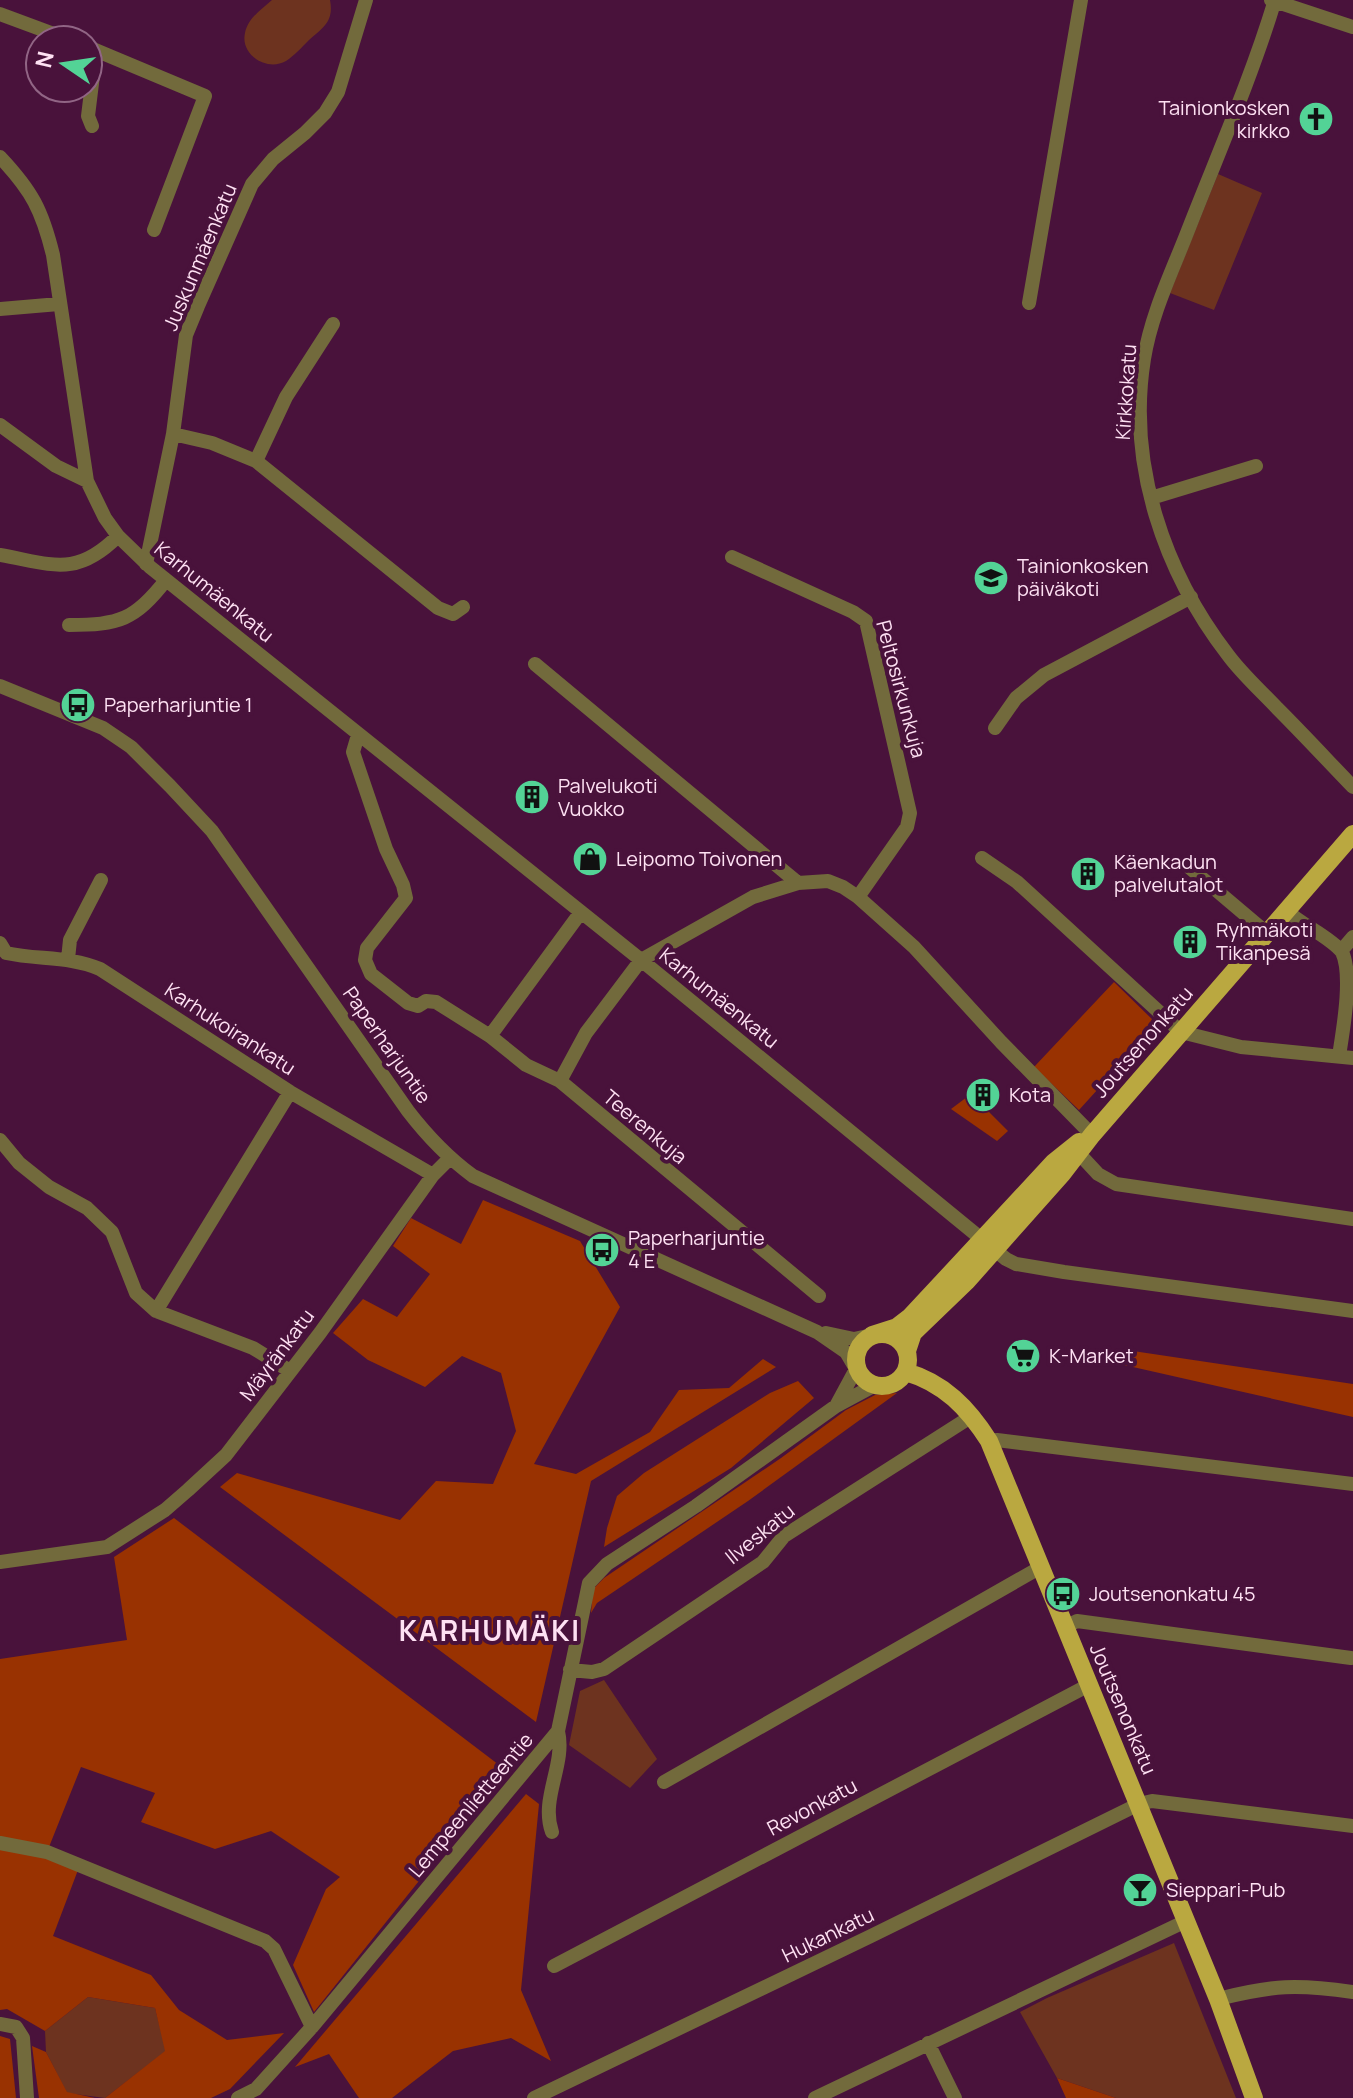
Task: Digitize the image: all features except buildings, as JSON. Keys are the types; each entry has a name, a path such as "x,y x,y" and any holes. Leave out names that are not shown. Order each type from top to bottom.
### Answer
{"main road":[{"name":"Joutsenonkatu","path":"872,1335 905,1322 989,1244 1092,1135 1353,834"},
{"name":"Joutsenonkatu","path":"907,1351 913,1333 967,1281 989,1244"},
{"path":"872,1335 896,1337 907,1351 906,1372 887,1386 863,1379 856,1369 858,1347 872,1335"},
{"name":"Joutsenonkatu","path":"906,1372 943,1388 972,1416 989,1441 1218,1999 1254,2098"}],"street":[{"name":"Juskunmäenkatu","path":"146,564 173,434 186,335 252,184 273,159 325,113 338,92 366,0"},
{"path":"1029,303 1081,0"},
{"path":"1274,1 1353,27"},
{"name":"Kirkkokatu","path":"1274,1 1153,322 1144,358 1140,423 1142,456 1166,544 1191,597 1216,638 1240,670 1353,787"},
{"path":"0,14 27,24"},
{"path":"104,54 205,96 154,230"},
{"path":"89,104 88,116 92,126"},
{"name":"Karhumäenkatu","path":"0,157 33,197 44,221 53,255 87,481 105,518 146,564 1016,1264 1353,1311"},
{"path":"0,309 59,304"},
{"path":"256,461 286,397 333,324"},
{"path":"0,425 56,466 87,481"},
{"path":"173,434 212,443 256,461 438,608 453,614 463,607"},
{"path":"1151,498 1256,466"},
{"path":"0,555 69,565 102,553 118,536"},
{"name":"Peltosirkunkuja","path":"732,557 853,612 866,621 910,802 910,813 907,827 858,897"},
{"path":"69,625 119,621 143,608 166,580"},
{"path":"995,728 1016,698 1044,675 1191,597"},
{"path":"535,664 798,883"},
{"name":"Paperharjuntie","path":"1,687 103,728 131,747 170,786 212,831 408,1111 449,1159 473,1176 817,1332 846,1352 856,1369"},
{"name":"Teerenkuja","path":"358,735 353,752 406,898 367,948 365,960 371,974 408,1003 418,1006 426,1001 436,1002 490,1036 526,1065 560,1081 819,1296"},
{"path":"982,858 1017,882 1181,1032 1241,1047 1346,1057 1350,987 1348,964 1341,951 1287,911"},
{"path":"1190,868 1268,934"},
{"path":"68,959 70,940 101,880"},
{"path":"560,1081 586,1033 641,960 753,897 798,883 828,881 858,897 914,947 1092,1135"},
{"path":"490,1036 581,912"},
{"path":"1341,951 1353,937"},
{"name":"Karhukoirankatu","path":"0,943 6,953 30,958 80,960 100,969 290,1092 433,1175"},
{"path":"156,1311 290,1092"},
{"path":"0,1140 29,1171 49,1187 87,1208 112,1232 136,1293 156,1311 253,1348 290,1371"},
{"path":"1076,1149 1098,1174 1116,1184 1353,1219"},
{"name":"Mäyränkatu","path":"0,1562 107,1547 165,1510 226,1455 320,1333 433,1175 449,1159"},
{"name":"Paperharjuntie","path":"817,1332 854,1339 872,1335"},
{"name":"Lempeenlietteentie","path":"836,1406 856,1369"},
{"name":"Lempeenlietteentie","path":"238,2098 256,2089 312,2027 558,1731 589,1583 607,1564 696,1506 836,1406 875,1385"},
{"name":"Ilveskatu","path":"570,1670 592,1672 604,1669 763,1562 784,1536 972,1416"},
{"path":"989,1441 1353,1484"},
{"path":"664,1782 1041,1567"},
{"path":"1065,1627 1077,1621 1351,1658"},
{"name":"Revonkatu","path":"554,1966 1089,1685"},
{"path":"552,1832 548,1821 549,1803 561,1744 558,1731"},
{"path":"1139,1804 1152,1801 1353,1826"},
{"name":"Hukankatu","path":"534,2098 1139,1804"},
{"path":"0,1843 47,1852 265,1941 274,1949 312,2027"},
{"path":"815,2098 1186,1921"},
{"path":"1218,1999 1260,1988 1306,1985 1353,1992"},
{"path":"0,2024 16,2027 23,2038 27,2098"},
{"path":"928,2043 955,2098"}],"shaded area":[{"path":"272,0 330,0 331,7 327,23 289,59 279,64 263,63 256,59 245,41 249,23"},
{"path":"1218,174 1262,193 1214,310 1170,293"},
{"path":"1114,982 1157,1024 1079,1110 1034,1067"},
{"path":"971,1094 1008,1131 997,1141 951,1109"},
{"path":"483,1200 580,1241 620,1307 534,1464 576,1474 650,1432 679,1390 729,1388 763,1359 776,1367 591,1481 536,1722 220,1487 237,1473 400,1520 436,1481 493,1484 516,1431 501,1373 462,1356 425,1387 368,1360 333,1333 363,1299 397,1317 430,1274 393,1246 411,1218 461,1244"},
{"path":"1133,1351 1353,1384 1353,1417 1102,1360"},
{"path":"798,1381 814,1398 731,1468 604,1547 617,1496 644,1473 770,1393"},
{"path":"897,1393 748,1501 597,1603 591,1613 593,1589 604,1578 846,1410 875,1395"},
{"path":"174,1518 507,1771 314,2012 293,1965 326,1889 340,1877 271,1831 215,1849 141,1822 155,1793 81,1767 45,1857 78,1870 53,1936 151,1975 179,2010 227,2040 284,2033 230,2089 211,2098 105,2098 165,2051 155,2008 88,1997 45,2031 7,2009 0,2010 0,1659 127,1640 114,1557"},
{"path":"604,1680 657,1759 630,1788 569,1745 580,1691"},
{"path":"526,1794 539,1804 521,1990 551,2061 511,2038 453,2051 392,2098 359,2098 329,2054 295,2067"},
{"path":"1174,1943 1236,2098 1116,2098 1057,2078 1020,2012"},
{"path":"88,1997 155,2008 166,2051 105,2098 67,2093 46,2052 45,2031"},
{"path":"0,2036 10,2039 16,2098 0,2098"},
{"path":"32,2046 46,2052 67,2092 95,2098 39,2098"},
{"path":"1057,2078 1116,2098 1066,2098"}],"place":[{"name":"Tainionkosken kirkko","path":"1316,119"},
{"name":"Tainionkosken päiväkoti","path":"991,578"},
{"name":"Paperharjuntie 1","path":"78,705"},
{"name":"Palvelukoti Vuokko","path":"532,797"},
{"name":"Leipomo Toivonen","path":"590,859"},
{"name":"Käenkadun palvelutalot","path":"1088,874"},
{"name":"Ryhmäkoti Tikanpesä","path":"1190,942"},
{"name":"Kota","path":"983,1095"},
{"name":"Paperharjuntie 4 E","path":"602,1250"},
{"name":"K-Market","path":"1023,1356"},
{"name":"Joutsenonkatu 45","path":"1063,1594"},
{"name":"Sieppari-Pub","path":"1140,1890"}],"district":[{"name":"KARHUMÄKI","path":"490,1631"}]}
